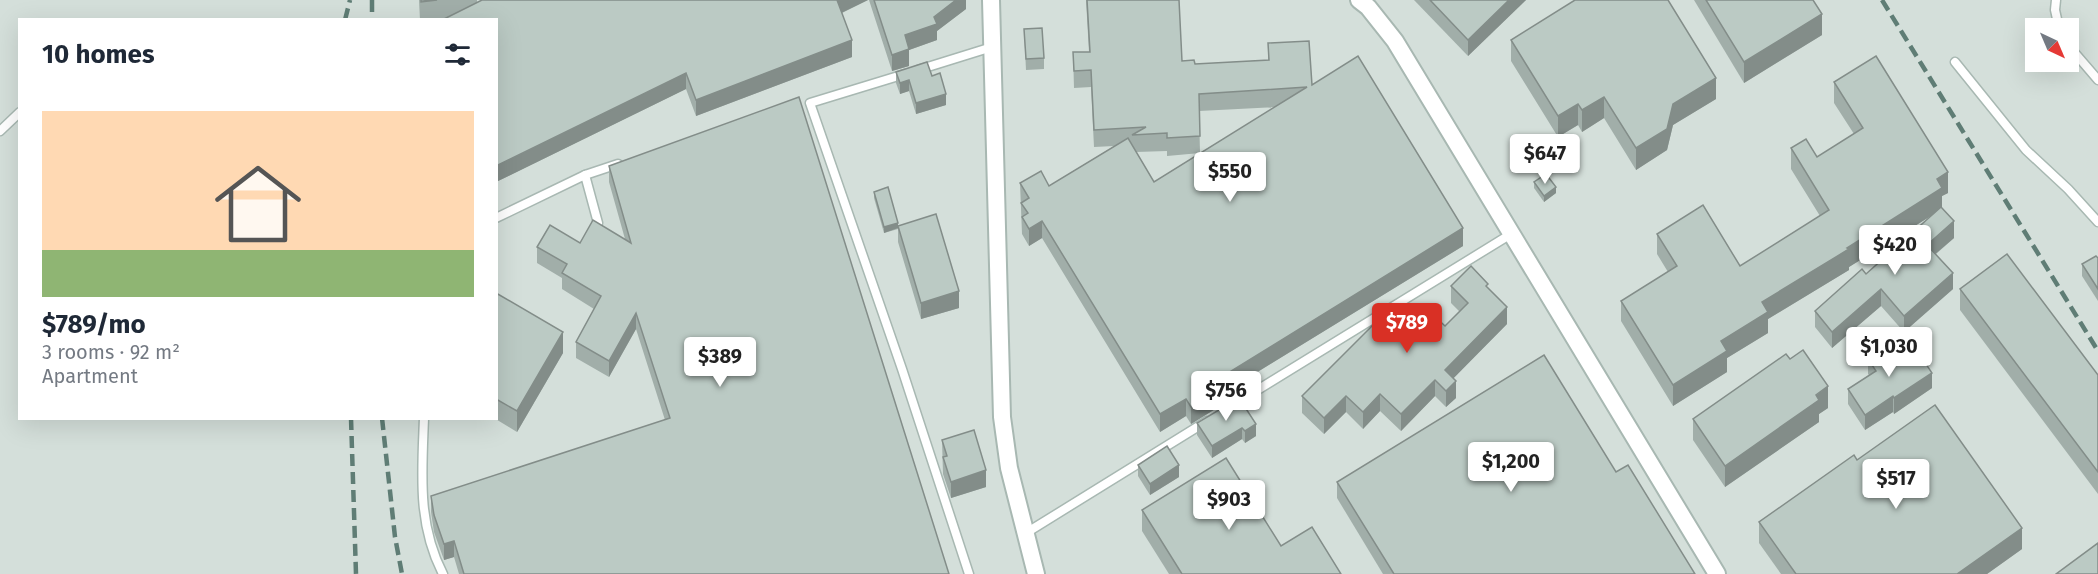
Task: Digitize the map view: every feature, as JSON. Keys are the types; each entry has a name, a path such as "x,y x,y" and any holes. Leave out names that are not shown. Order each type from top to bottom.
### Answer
{"street":[{"path":"991,0 1002,417 1010,468 1036,574"},
{"path":"1359,0 1368,7 1395,41 1717,574"}],"lane":[{"path":"2056,0 2057,18"},
{"path":"799,106 992,47"},
{"path":"2079,58 2098,80"},
{"path":"1955,62 2026,150 2068,189 2098,222"},
{"path":"810,103 902,369 969,574"},
{"path":"0,131 18,114"},
{"path":"498,217 585,175 630,160"},
{"path":"585,175 598,223"},
{"path":"1228,408 1511,234"},
{"path":"1026,532 1218,414"},
{"path":"424,420 422,480 424,519 434,557 443,574"}],"shaded area":[{"path":"0,0 2098,0 2098,574 0,574"}],"building":[{"path":"482,0 837,0 852,40 696,100 686,73 498,165 498,18 446,18"},
{"path":"874,0 956,0 934,17 937,24 905,35 909,49 892,55"},
{"path":"1087,0 1179,0 1182,61 1194,60 1195,64 1269,60 1268,43 1309,41 1312,85 1358,56 1463,228 1228,373 1233,381 1191,407 1186,399 1160,414 1042,221 1029,229 1022,217 1028,213 1021,203 1029,198 1020,183 1041,171 1049,186 1128,138 1154,182 1307,87 1199,94 1200,136 1167,138 1167,133 1132,135 1146,127 1094,130 1091,70 1074,71 1073,52 1090,52"},
{"path":"1430,0 1509,0 1468,40"},
{"path":"1575,0 1668,0 1716,78 1673,104 1667,129 1636,148 1604,97 1582,110 1578,104 1558,116 1511,40"},
{"path":"1706,0 1813,0 1822,14 1744,62"},
{"path":"1042,28 1044,58 1026,59 1024,29"},
{"path":"1876,56 1948,172 1937,179 1942,188 1762,302 1768,312 1721,341 1727,351 1673,385 1621,301 1677,266 1657,234 1703,205 1740,266 1829,210 1791,148 1806,139 1817,157 1863,128 1834,82"},
{"path":"927,62 932,76 940,73 946,94 916,103 909,80 900,83 896,72"},
{"path":"799,97 949,574 464,574 454,541 444,544 434,515 431,496 670,418 636,313 609,361 576,342 601,296 562,273 567,264 537,247 550,225 580,243 593,220 631,243 609,166"},
{"path":"1546,174 1556,187 1544,196 1534,182"},
{"path":"888,187 898,223 884,227 874,192"},
{"path":"1941,207 1954,221 1927,245 1953,273 1904,316 1881,289 1832,332 1815,311 1862,269 1866,274"},
{"path":"936,214 959,291 921,303 898,226"},
{"path":"2007,254 2098,375 2098,472 1960,289"},
{"path":"2096,256 2098,258 2098,289 2082,264"},
{"path":"1471,266 1488,284 1486,286 1507,307 1445,370 1456,381 1446,391 1435,380 1401,414 1380,394 1363,412 1346,396 1324,418 1302,396 1380,318 1397,335 1425,307 1445,326 1468,303 1451,286"},
{"path":"498,294 563,332 517,411 498,400"},
{"path":"1892,342 1905,361 1918,352 1932,373 1865,415 1848,389 1876,371 1868,359"},
{"path":"1803,350 1828,386 1816,395 1819,400 1725,466 1693,419 1786,354 1790,359"},
{"path":"1544,355 1616,472 1628,465 1695,574 1394,574 1337,482"},
{"path":"1239,398 1256,424 1245,431 1242,428 1212,446 1197,423"},
{"path":"1935,405 2022,528 1957,574 1796,574 1759,522 1854,455 1857,460"},
{"path":"974,430 986,470 951,482 943,457 947,456 942,440"},
{"path":"1167,446 1179,465 1150,484 1138,465"},
{"path":"1226,458 1281,546 1312,527 1341,574 1182,574 1142,510"},
{"path":"2098,543 2098,574 2056,574"}],"railway":[{"path":"346,18 350,0"},
{"path":"372,0 372,18"},
{"path":"1882,0 2098,351"},
{"path":"351,420 356,574"},
{"path":"382,420 395,537 402,574"}]}
